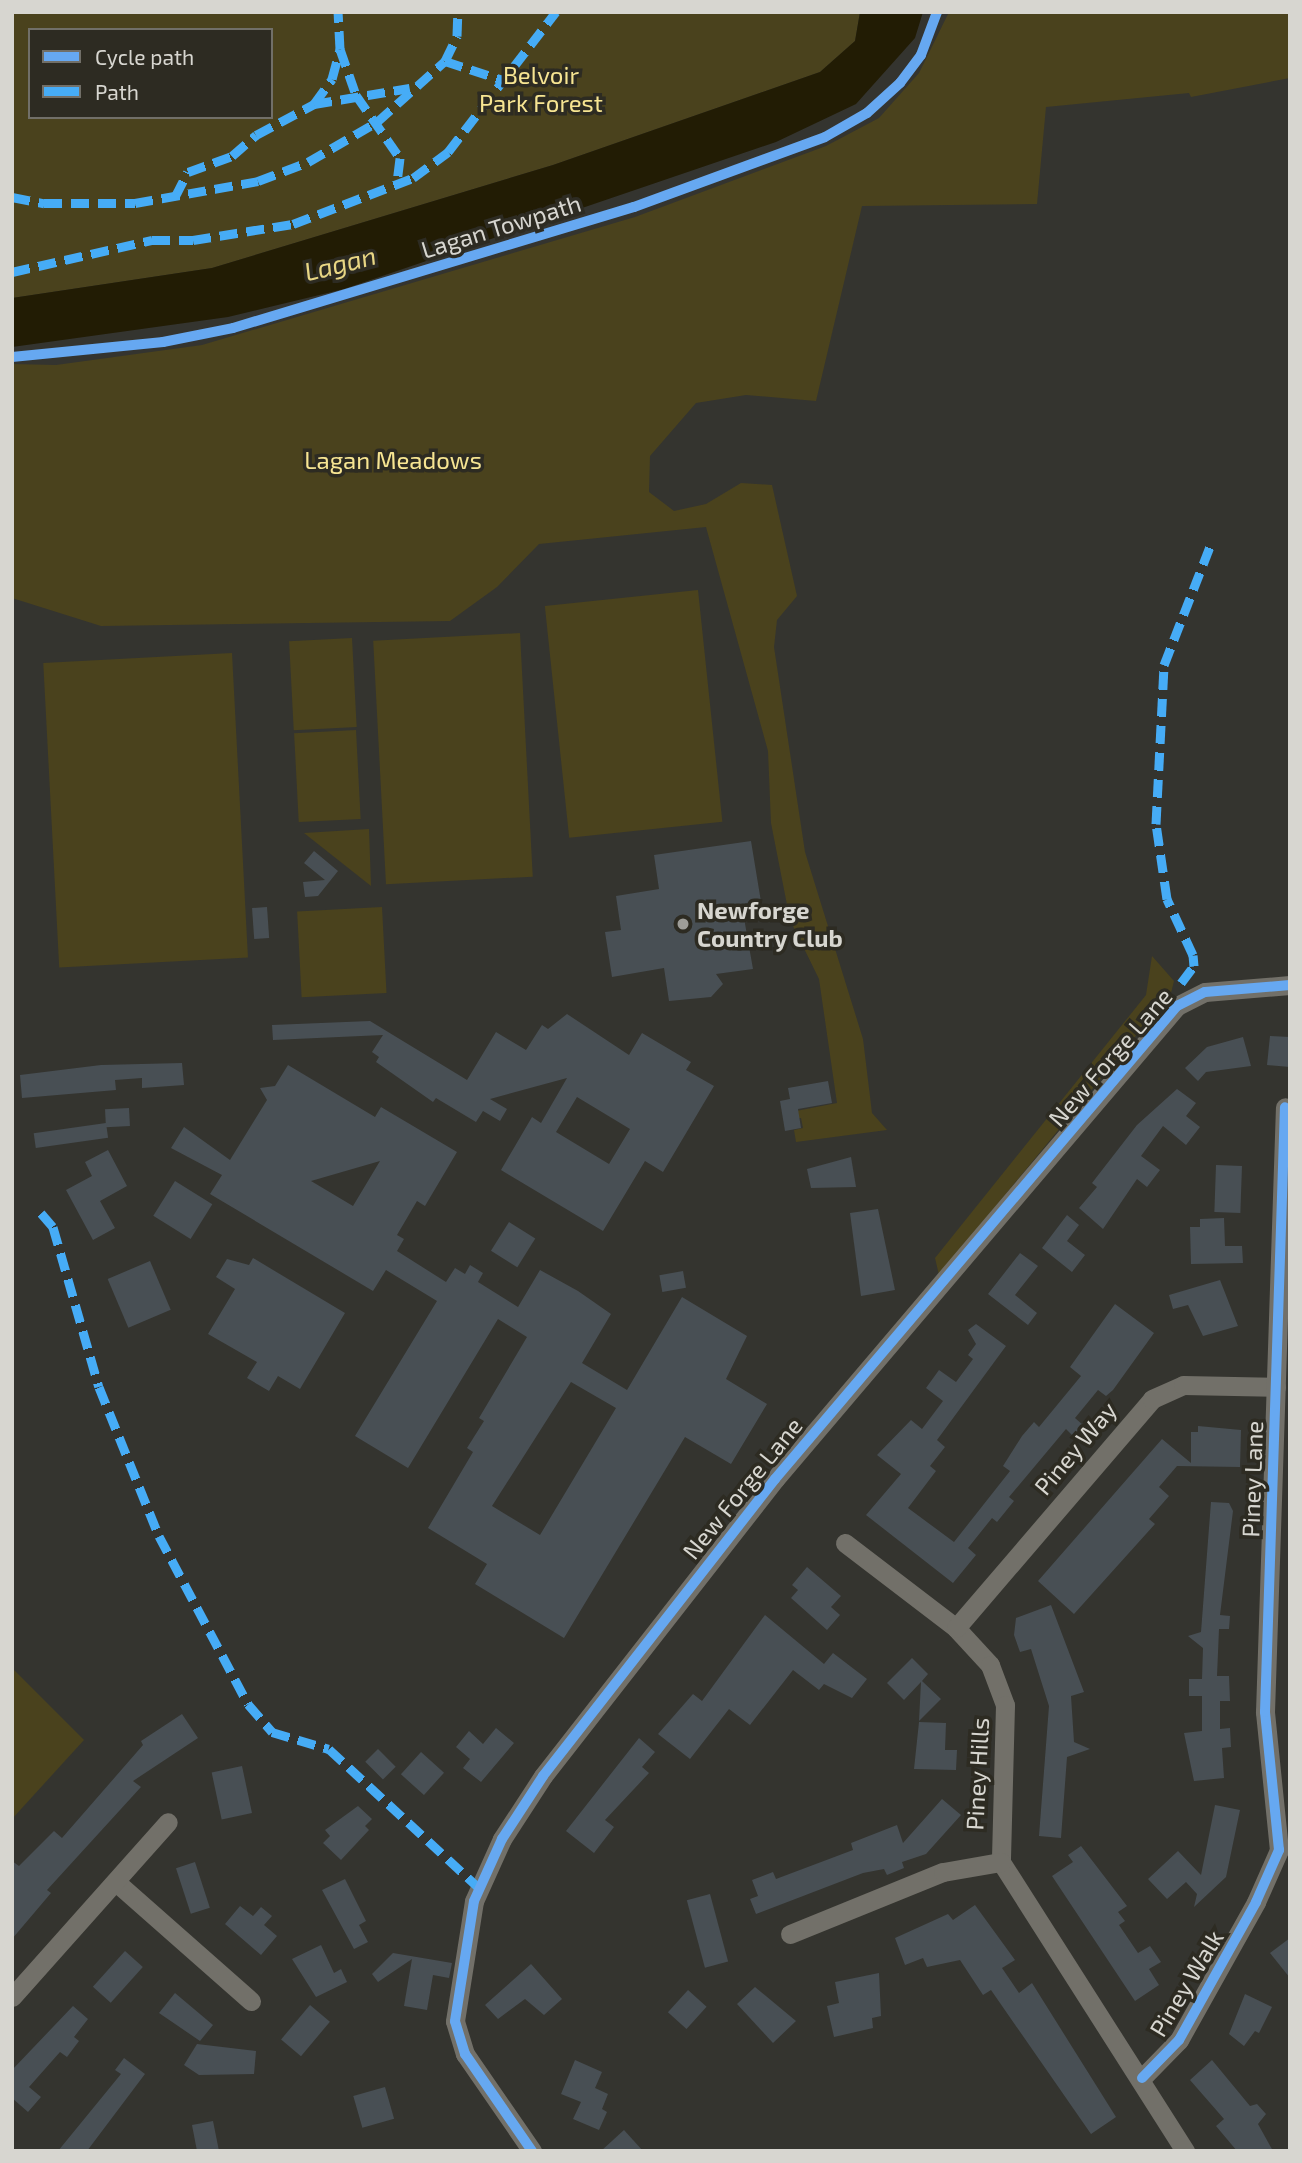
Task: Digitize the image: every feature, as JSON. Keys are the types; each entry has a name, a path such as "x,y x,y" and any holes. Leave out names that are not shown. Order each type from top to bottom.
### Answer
{"street":[{"name":"New Forge Lane","path":"532,2151 465,2054 456,2021 474,1901 502,1839 543,1776 775,1479 1177,1006 1205,992 1290,985"},
{"name":"Piney Lane","path":"1256,1902 1284,1852 1265,1745 1285,1107"},
{"name":"Piney Way","path":"956,1628 1152,1399 1183,1385 1276,1387"},
{"name":"Piney Hills","path":"845,1543 956,1628 990,1665 1005,1704 1001,1862 1142,2078 1185,2151"},
{"path":"12,1997 168,1822"},
{"path":"790,1934 943,1872 1001,1862"},
{"path":"116,1882 251,2001"},
{"name":"Piney Walk","path":"1142,2078 1179,2040 1256,1902"}],"green space":[{"name":"Belvoir Park Forest","path":"12,12 860,12 855,41 820,72 553,165 212,268 12,298"},
{"name":"Lagan Meadows","path":"949,12 1290,12 1290,78 1191,97 1189,93 1046,107 1037,204 862,206 816,401 746,395 696,403 650,456 649,492 674,511 706,504 741,483 772,485 797,596 777,620 774,647 805,852 863,1039 872,1113 887,1130 796,1142 794,1130 803,1128 801,1118 793,1119 791,1112 837,1103 819,979 790,920 771,823 768,751 706,527 539,544 497,587 450,621 101,626 12,598 12,364 56,365 202,345 635,217 826,146 879,118 919,73"},
{"path":"698,590 722,822 569,838 545,606"},
{"path":"520,633 533,877 386,884 373,641"},
{"path":"352,638 357,727 294,730 289,641"},
{"path":"232,653 248,958 59,967 43,663"},
{"path":"356,730 361,819 299,822 294,733"},
{"path":"369,829 371,886 304,833"},
{"path":"382,907 387,993 302,997 297,911"},
{"path":"1152,956 1174,981 1171,993 939,1275 935,1258 1146,995"},
{"path":"12,1668 84,1740 12,1819"}],"water":[{"name":"Lagan","path":"860,12 923,12 915,38 856,104 776,142 344,289 228,317 12,347 12,298 212,268 553,165 820,72 855,41"}],"building":[{"name":"Newforge Country Club","path":"751,841 763,914 744,918 753,969 716,974 723,984 711,997 669,1001 664,968 612,977 605,932 621,930 616,896 659,889 654,855"},
{"path":"314,851 338,871 318,896 305,897 303,882 325,880 304,863"},
{"path":"267,907 269,938 254,939 252,908"},
{"path":"567,1014 629,1055 642,1033 691,1062 686,1070 714,1086 663,1172 645,1161 603,1231 501,1170 532,1117 541,1123 567,1078 490,1099 507,1109 500,1121 483,1111 476,1122 436,1098 433,1102 376,1062 379,1057 372,1052 383,1035 273,1040 272,1025 370,1021 467,1080 496,1032 526,1050 542,1025 548,1029","holes":["577,1097 630,1129 609,1164 556,1132"]},
{"path":"1270,1036 1290,1037 1290,1067 1267,1065"},
{"path":"1243,1037 1251,1066 1206,1072 1198,1081 1185,1068 1207,1047"},
{"path":"182,1063 184,1085 142,1088 142,1078 115,1080 116,1090 22,1098 20,1075 101,1065"},
{"path":"288,1065 375,1117 381,1107 457,1152 425,1206 417,1201 397,1235 404,1239 397,1251 446,1282 455,1268 465,1274 470,1265 483,1273 478,1282 518,1307 540,1270 578,1291 611,1314 582,1363 627,1390 682,1297 747,1336 726,1379 767,1404 731,1464 685,1437 564,1638 475,1584 487,1564 428,1528 473,1452 467,1448 484,1421 479,1418 527,1337 498,1319 408,1468 355,1436 437,1301 386,1270 373,1291 210,1194 222,1175 171,1148 184,1127 230,1160 267,1100 260,1088 275,1086","holes":["380,1161 353,1206 311,1181","571,1382 616,1408 540,1535 492,1506"]},
{"path":"828,1081 832,1103 798,1109 801,1128 785,1131 780,1101 790,1099 788,1088"},
{"path":"1177,1089 1196,1103 1186,1116 1200,1127 1186,1145 1163,1126 1141,1156 1160,1170 1147,1187 1137,1179 1103,1229 1079,1208 1097,1187 1092,1183 1137,1125"},
{"path":"129,1108 130,1126 106,1127 105,1109"},
{"path":"106,1123 108,1138 36,1148 34,1133"},
{"path":"108,1150 127,1186 100,1201 115,1228 93,1240 66,1190 92,1176 85,1162"},
{"path":"851,1157 856,1187 811,1188 807,1169"},
{"path":"1216,1165 1242,1166 1240,1213 1214,1212"},
{"path":"175,1181 212,1204 191,1239 153,1216"},
{"path":"878,1209 895,1290 861,1296 850,1213"},
{"path":"1067,1215 1079,1225 1067,1241 1085,1255 1072,1272 1042,1248"},
{"path":"1224,1218 1225,1246 1242,1246 1243,1263 1191,1264 1190,1227 1200,1227 1200,1219"},
{"path":"509,1222 535,1238 517,1267 491,1251"},
{"path":"1020,1253 1038,1266 1015,1295 1037,1313 1028,1325 988,1294"},
{"path":"253,1258 345,1313 300,1389 278,1376 269,1391 247,1378 257,1362 208,1334 235,1289 216,1277 227,1259 249,1265"},
{"path":"150,1261 171,1310 128,1328 108,1279"},
{"path":"683,1271 686,1288 662,1292 659,1275"},
{"path":"1220,1280 1238,1326 1203,1336 1188,1305 1173,1309 1169,1295"},
{"path":"1115,1304 1154,1333 1113,1390 1106,1396 1098,1390 1075,1418 1083,1425 1073,1436 1066,1429 1009,1497 1014,1501 997,1522 992,1518 968,1548 976,1555 953,1583 866,1515 901,1474 877,1455 911,1420 922,1429 943,1401 926,1388 939,1370 956,1382 973,1359 968,1355 976,1344 968,1330 976,1324 1006,1346 937,1440 945,1447 930,1466 936,1471 908,1508 954,1542 1010,1471 1003,1466 1022,1436 1034,1422 1039,1427 1081,1376 1070,1367"},
{"path":"1198,1426 1241,1430 1240,1467 1177,1466 1159,1487 1169,1496 1149,1519 1155,1524 1074,1614 1038,1581 1162,1439 1191,1463 1191,1432 1198,1432"},
{"path":"1211,1502 1229,1503 1233,1511 1220,1615 1230,1616 1229,1629 1219,1629 1217,1676 1229,1676 1230,1701 1220,1701 1220,1729 1230,1728 1231,1747 1222,1748 1224,1778 1194,1781 1184,1733 1202,1731 1202,1696 1189,1696 1189,1679 1202,1679 1203,1648 1188,1636 1201,1632"},
{"path":"807,1567 841,1596 831,1607 840,1615 827,1630 791,1598 798,1590 792,1585"},
{"path":"1051,1605 1084,1692 1071,1696 1074,1742 1090,1749 1067,1757 1061,1838 1039,1836 1049,1706 1031,1649 1020,1652 1014,1635 1016,1618"},
{"path":"765,1615 824,1664 833,1653 867,1679 852,1698 824,1684 819,1690 793,1670 750,1725 729,1709 690,1759 658,1734 693,1694 702,1701"},
{"path":"912,1658 928,1674 922,1681 941,1699 919,1721 921,1682 904,1700 887,1683"},
{"path":"182,1714 198,1738 133,1781 141,1787 47,1890 51,1893 12,1939 12,1861 19,1866 54,1831 62,1838 143,1745 141,1741"},
{"path":"919,1722 946,1723 945,1750 957,1750 956,1770 914,1769"},
{"path":"496,1728 514,1743 481,1782 463,1768 470,1759 456,1747 469,1731 483,1744"},
{"path":"639,1738 655,1752 642,1767 649,1773 605,1820 614,1827 594,1853 566,1831"},
{"path":"378,1749 396,1767 383,1779 365,1762"},
{"path":"421,1752 444,1773 424,1795 401,1774"},
{"path":"242,1766 252,1813 222,1819 212,1772"},
{"path":"942,1799 961,1815 926,1854 902,1862 904,1868 887,1875 884,1869 863,1873 756,1914 750,1899 758,1896 752,1880 773,1872 776,1879 853,1850 851,1843 897,1825 903,1843"},
{"path":"1215,1805 1240,1810 1226,1877 1194,1907 1197,1894 1186,1882 1167,1899 1148,1879 1178,1851 1201,1875"},
{"path":"358,1806 372,1819 365,1826 369,1830 341,1860 323,1843 330,1836 325,1830"},
{"path":"1081,1846 1127,1906 1118,1912 1125,1921 1119,1925 1138,1953 1150,1946 1161,1962 1149,1969 1159,1985 1135,2001 1052,1876 1073,1862 1068,1855"},
{"path":"195,1862 210,1908 191,1914 176,1868"},
{"path":"345,1879 366,1921 359,1925 368,1942 354,1949 322,1890"},
{"path":"710,1894 728,1962 705,1968 687,1900"},
{"path":"975,1905 1015,1960 1002,1968 1019,1993 1032,1983 1116,2117 1091,2134 991,1990 983,1995 960,1960 927,1967 923,1958 905,1965 895,1938 948,1914 953,1920"},
{"path":"240,1906 253,1916 261,1907 272,1916 264,1925 277,1936 261,1955 225,1924"},
{"path":"1290,1938 1290,1978 1270,1953"},
{"path":"321,1945 334,1973 341,1969 347,1982 316,1997 292,1959"},
{"path":"125,1951 143,1967 111,2003 93,1987"},
{"path":"393,1953 452,1963 449,1978 433,1975 427,2010 404,2006 412,1959 378,1982 372,1974"},
{"path":"531,1964 562,1999 544,2015 525,1999 498,2019 485,2005"},
{"path":"879,1973 881,2016 872,2018 873,2028 834,2037 827,2006 839,2003 835,1982"},
{"path":"755,1987 796,2021 773,2043 737,2004"},
{"path":"688,1990 707,2007 687,2029 668,2012"},
{"path":"175,1993 213,2025 200,2041 159,2013"},
{"path":"1245,1994 1272,2007 1259,2033 1255,2031 1244,2046 1229,2034"},
{"path":"310,2005 330,2022 301,2056 281,2039"},
{"path":"73,2006 88,2019 74,2037 79,2041 67,2057 60,2052 29,2087 41,2097 28,2112 12,2098 12,2070"},
{"path":"197,2044 256,2051 254,2074 199,2075 184,2065"},
{"path":"124,2058 145,2074 87,2151 58,2151 121,2074 115,2070"},
{"path":"575,2060 602,2072 595,2088 608,2094 602,2109 607,2112 599,2130 573,2119 581,2102 561,2094"},
{"path":"1212,2060 1250,2106 1257,2104 1266,2114 1258,2124 1273,2151 1237,2151 1216,2126 1224,2119 1190,2080"},
{"path":"385,2087 394,2119 362,2128 353,2096"},
{"path":"213,2121 219,2151 197,2151 192,2125"},
{"path":"624,2130 643,2151 601,2151"}],"marked path":[{"path":"175,197 188,172 232,156 256,135 314,104 332,79 340,49 338,12"},
{"path":"445,61 457,36 458,12"},
{"path":"12,272 152,240 193,240 293,224 413,178 448,152 556,12"},
{"path":"340,49 356,95 400,158 397,183"},
{"path":"12,197 44,203 135,203 258,181 308,162 377,122 445,61 503,80"},
{"path":"314,104 410,88"},
{"path":"1181,983 1194,966 1193,955 1167,899 1156,824 1164,665 1211,544"},
{"path":"41,1213 53,1227 99,1387 159,1536 248,1704 272,1732 329,1749 479,1888"}],"cycle path":[{"name":"Lagan Towpath","path":"12,357 163,342 233,328 634,207 825,137 867,113 900,83 921,55 937,12"},
{"path":"532,2151 465,2054 455,2021 474,1901 502,1839 543,1776 775,1479 1177,1006 1205,992 1290,985"},
{"path":"1142,2078 1179,2040 1256,1902 1279,1850 1265,1712 1285,1107"}],"place":[{"name":"Newforge Country Club","path":"683,924"}]}
